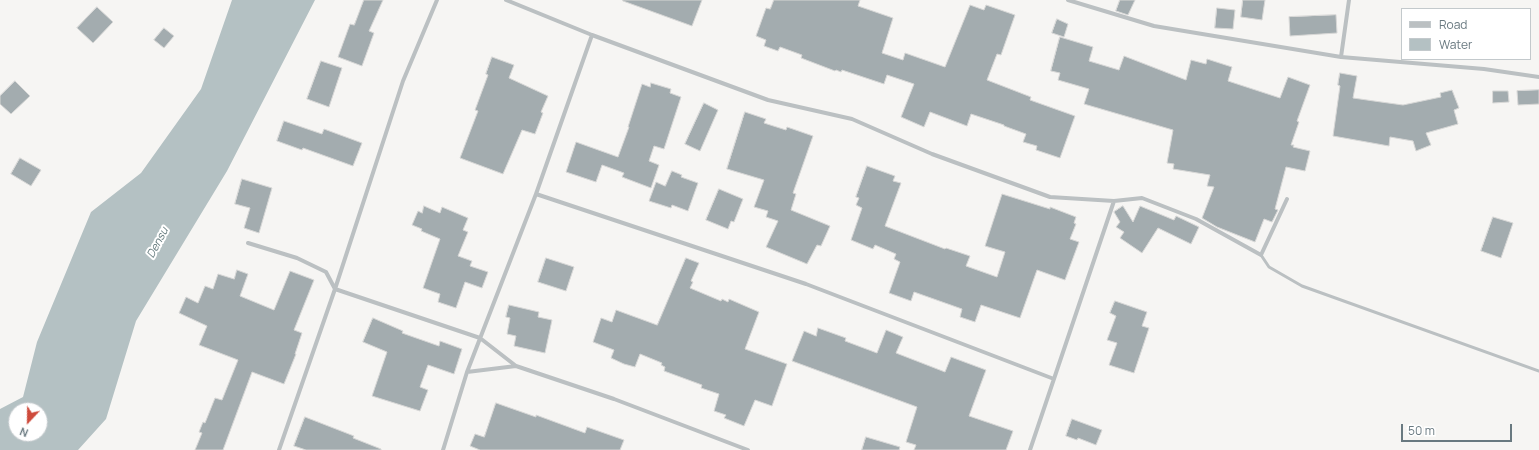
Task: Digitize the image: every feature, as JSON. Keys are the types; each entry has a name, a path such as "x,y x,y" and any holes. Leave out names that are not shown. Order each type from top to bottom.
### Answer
{"street":[{"path":"279,450 335,289 403,81 437,0"},
{"path":"506,0 592,36 768,100 852,119 932,154 1050,197 1114,201 1142,198 1196,219 1261,255 1287,199"},
{"path":"1068,0 1154,26 1340,56 1484,69 1539,77"},
{"path":"1340,56 1349,0"},
{"path":"443,450 467,372 536,194 592,36"},
{"path":"536,194 806,284 1054,379"},
{"path":"1030,450 1114,201"},
{"path":"248,243 297,258 326,272 335,289 480,338 516,366 614,400 748,450"},
{"path":"467,372 516,366"}],"lane":[{"path":"1261,255 1269,267 1302,286 1539,371"}],"water":[{"name":"Densu","path":"232,0 315,0 227,171 136,321 106,419 78,450 0,450 0,409 8,405 8,442 48,442 48,402 13,402 23,397 37,342 91,212 141,173 201,89"}],"building":[{"path":"364,0 383,0 369,31 374,33 362,66 338,57 350,24 354,25"},
{"path":"623,0 702,0 692,26"},
{"path":"774,0 860,0 858,6 893,18 882,53 903,60 905,53 945,67 970,5 984,10 986,5 1015,15 1001,55 997,54 987,80 1031,97 1030,100 1075,116 1060,158 1036,150 1037,146 1023,142 1026,134 971,114 967,126 930,112 924,127 901,117 914,84 887,75 884,84 842,70 841,72 835,71 801,58 802,55 780,47 778,51 764,46 766,40 756,36 766,8 770,9"},
{"path":"1120,0 1135,0 1128,15 1116,11"},
{"path":"1243,0 1265,0 1262,20 1241,17"},
{"path":"97,7 113,22 93,43 77,28"},
{"path":"1217,8 1235,10 1233,29 1215,28"},
{"path":"1336,15 1337,33 1290,36 1289,17"},
{"path":"1057,19 1068,24 1064,37 1052,33"},
{"path":"164,28 174,36 164,48 154,40"},
{"path":"1060,37 1093,47 1089,61 1119,70 1124,56 1186,80 1191,60 1206,64 1207,59 1232,67 1228,81 1280,98 1288,77 1310,85 1297,121 1299,122 1291,145 1294,145 1293,147 1310,151 1305,171 1286,167 1275,209 1278,210 1272,222 1264,219 1255,242 1217,227 1202,218 1214,187 1207,186 1210,175 1173,169 1174,164 1167,163 1173,130 1084,104 1089,89 1058,80 1060,73 1051,71"},
{"path":"492,57 514,65 509,78 548,96 541,112 543,113 535,134 522,130 503,174 460,158 478,111 475,110 488,75 486,74"},
{"path":"321,61 342,68 329,107 307,99"},
{"path":"1340,73 1357,76 1353,98 1403,105 1441,97 1440,93 1452,90 1459,108 1454,110 1458,124 1426,133 1431,145 1416,151 1413,141 1390,137 1389,146 1333,136 1340,86 1338,85"},
{"path":"15,81 30,96 11,114 0,104 0,96"},
{"path":"651,83 671,89 670,93 681,97 664,149 654,146 649,161 659,165 651,188 622,177 624,173 602,165 596,182 566,172 576,142 618,157 642,84 650,87"},
{"path":"1539,90 1539,104 1518,105 1517,91"},
{"path":"1493,91 1508,91 1509,102 1493,103"},
{"path":"704,103 718,110 700,151 685,144"},
{"path":"745,112 766,119 764,123 786,130 787,127 813,136 793,193 796,194 791,210 830,226 821,246 817,245 807,264 766,247 778,221 766,217 768,211 754,207 764,180 727,169"},
{"path":"284,121 322,134 324,129 362,143 353,166 303,148 302,150 277,141"},
{"path":"20,158 41,170 31,186 11,174"},
{"path":"867,166 895,176 893,181 901,183 885,226 945,249 946,248 970,256 966,266 997,277 1005,252 985,246 1002,194 1050,209 1050,207 1076,217 1074,223 1076,224 1070,239 1079,242 1065,280 1037,270 1020,318 981,305 975,322 960,317 962,309 914,292 911,301 889,293 900,262 894,259 896,254 875,245 873,249 851,240 862,208 856,205 859,198 856,197"},
{"path":"672,171 682,175 681,177 698,183 688,211 672,205 671,208 649,201 656,182 665,186"},
{"path":"242,179 272,188 259,233 244,228 250,208 235,204"},
{"path":"719,189 743,199 734,222 731,221 728,229 706,220"},
{"path":"424,206 440,213 442,207 468,218 463,230 468,232 458,256 472,261 470,266 488,272 482,288 465,282 456,308 438,302 440,294 423,288 440,239 421,231 422,229 412,225 418,211 422,213"},
{"path":"1123,206 1133,222 1140,206 1174,220 1176,216 1199,227 1191,244 1158,228 1142,253 1120,238 1124,232 1116,227 1120,222 1114,212"},
{"path":"1493,217 1513,223 1501,258 1481,251"},
{"path":"546,258 574,267 566,291 538,282"},
{"path":"686,258 699,263 691,281 693,282 690,288 721,301 722,299 728,302 729,299 759,312 745,349 787,364 772,406 755,400 744,426 724,418 726,415 714,411 719,394 701,388 702,385 664,371 665,367 661,365 662,363 640,354 635,367 624,364 611,358 614,350 593,342 601,318 612,322 616,310 657,325"},
{"path":"237,270 248,274 240,296 274,310 290,271 314,280 294,330 302,333 296,354 284,384 252,372 223,450 195,450 202,433 199,432 203,422 205,423 215,398 222,400 238,360 199,345 207,326 179,313 186,297 198,303 205,286 213,289 218,274 234,279"},
{"path":"1115,301 1147,312 1142,326 1149,328 1134,373 1109,365 1117,343 1107,340 1116,316 1110,313"},
{"path":"509,305 539,312 538,317 552,320 545,353 514,346 516,336 507,334 510,318 506,317"},
{"path":"373,318 403,331 402,333 439,346 440,341 462,349 454,374 428,365 420,387 428,390 420,411 372,396 387,352 363,342"},
{"path":"818,328 846,338 845,341 877,353 886,330 903,337 896,353 945,372 951,357 986,370 969,416 1013,431 1006,450 914,450 916,445 906,442 917,407 792,361 804,331 816,336"},
{"path":"496,403 536,417 536,415 585,433 587,427 624,440 620,450 480,450 470,446 475,434 484,437"},
{"path":"305,417 354,436 353,438 381,450 306,450 294,446"},
{"path":"1072,419 1102,430 1096,445 1078,438 1077,440 1066,436"},
{"path":"866,437 900,447 899,450 862,450"}]}
